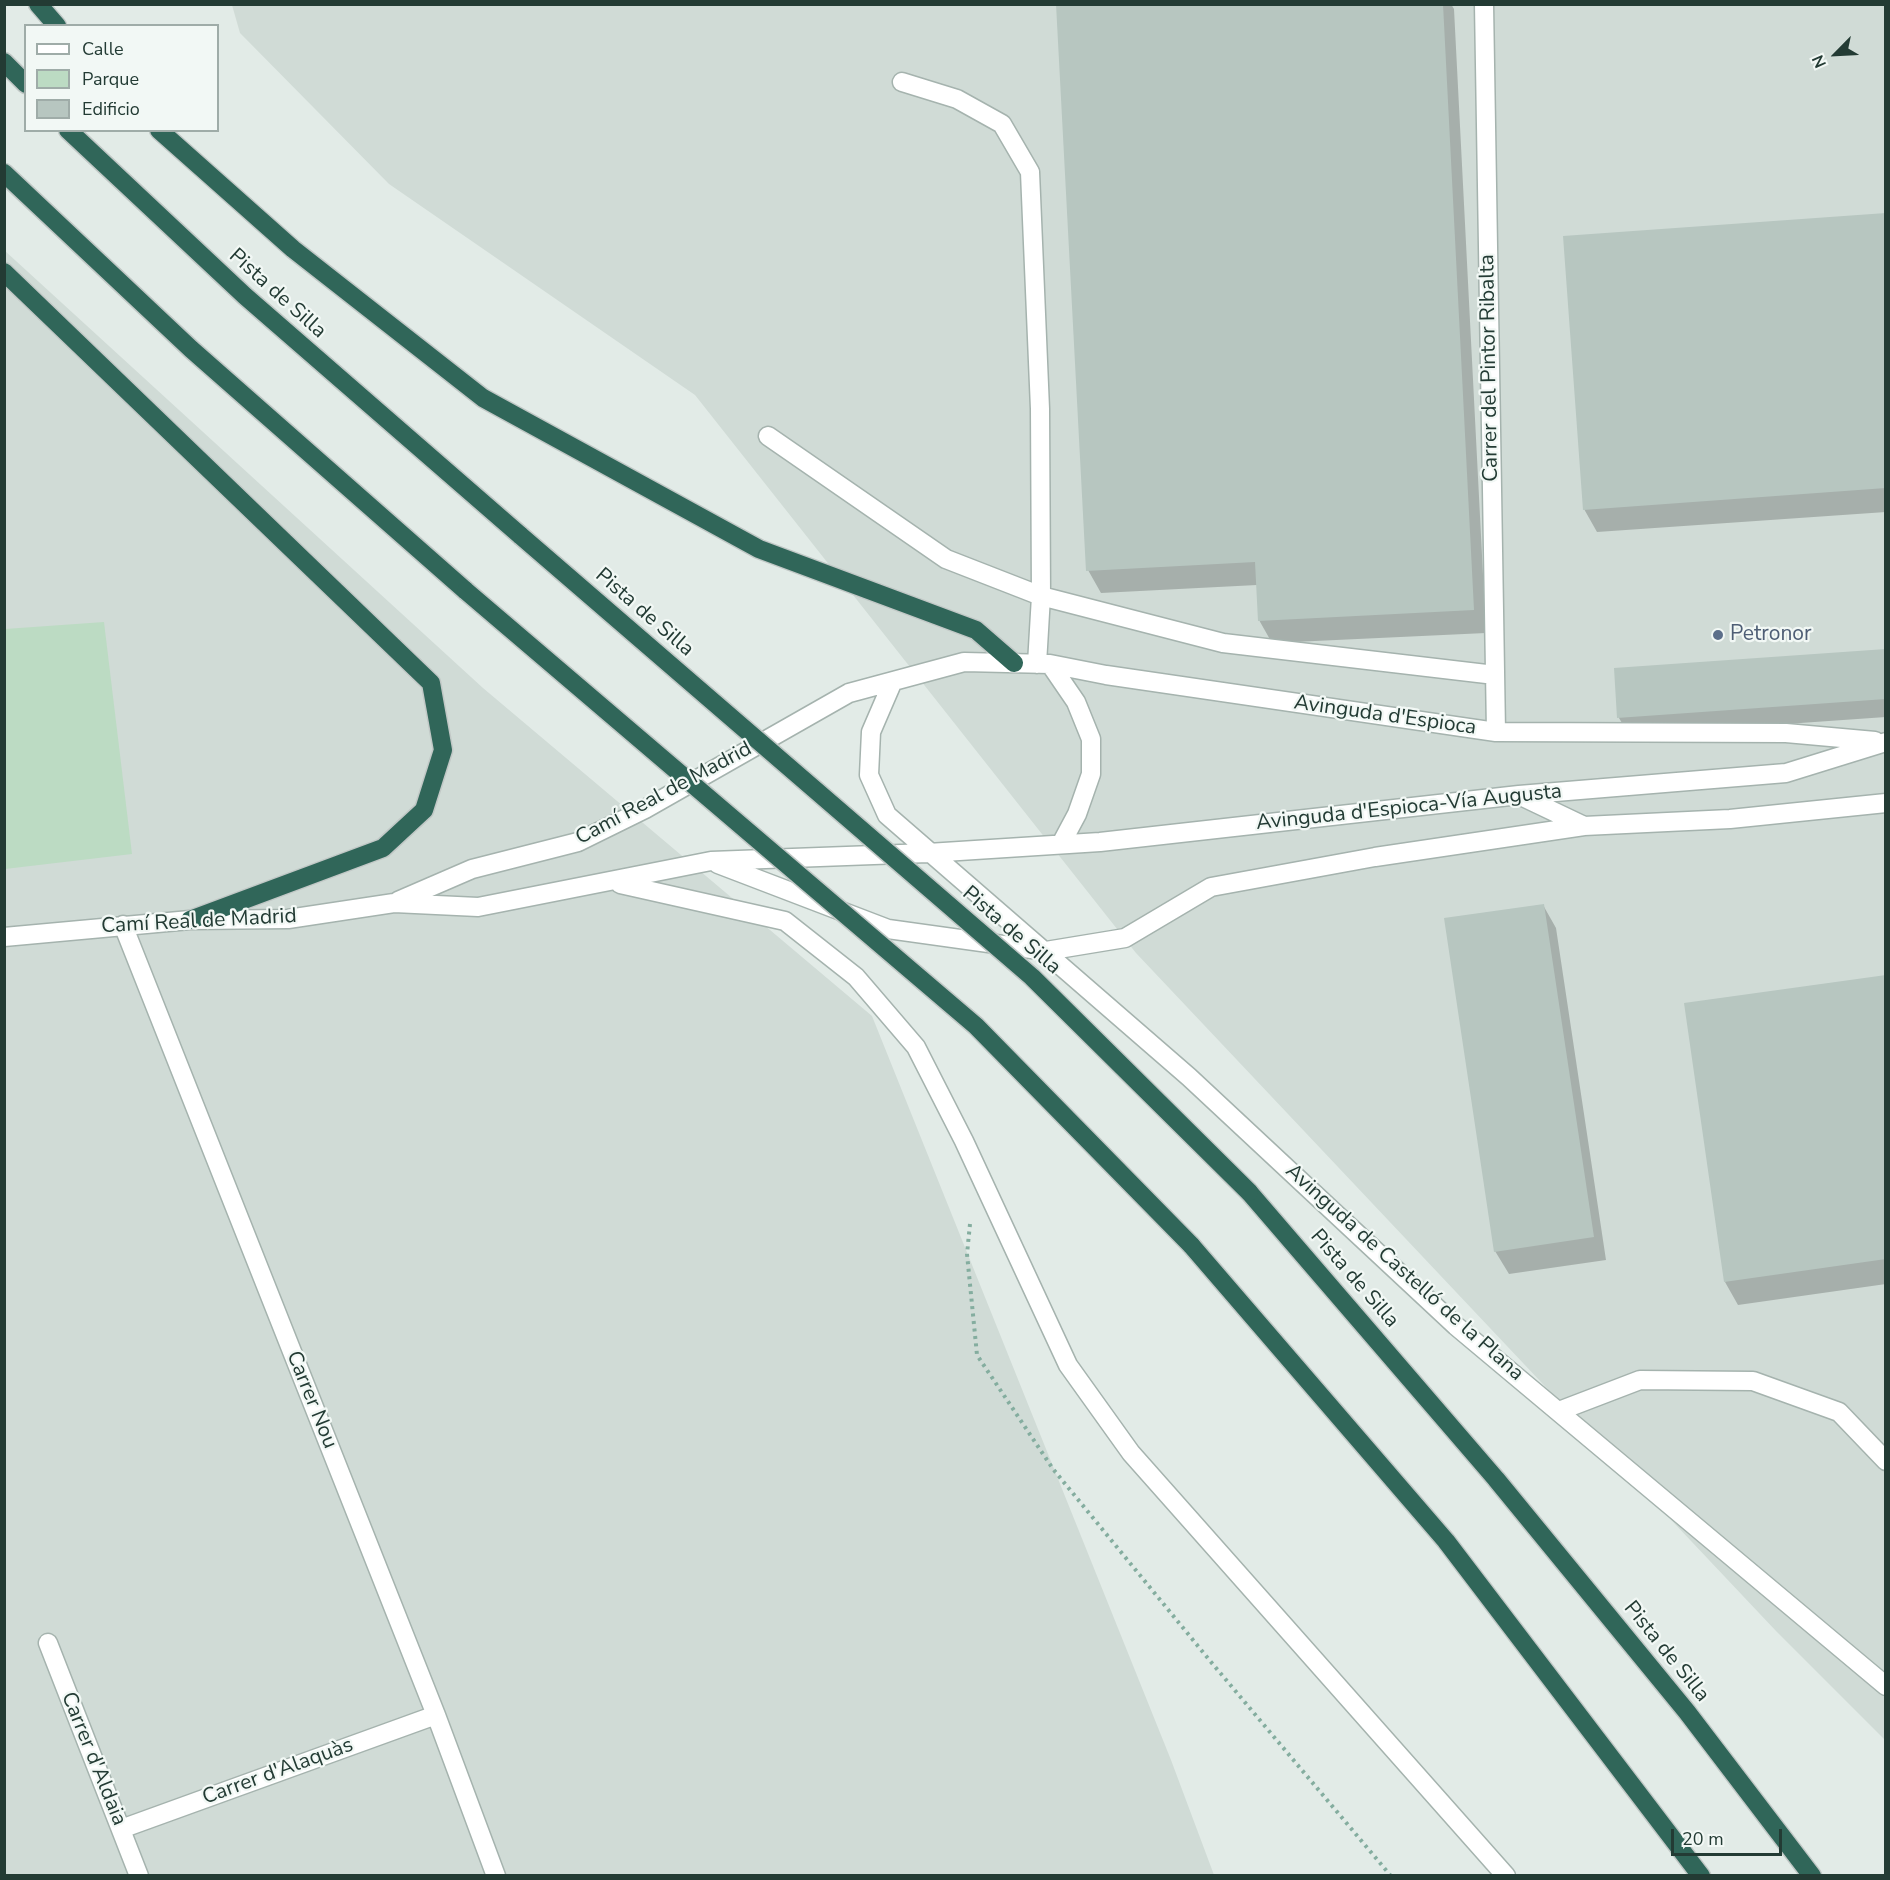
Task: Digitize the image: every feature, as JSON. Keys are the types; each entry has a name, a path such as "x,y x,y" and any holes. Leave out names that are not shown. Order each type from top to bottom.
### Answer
{"highway":[{"path":"38,4 55,24"},
{"path":"4,62 24,82"},
{"name":"Pista de Silla","path":"70,132 245,296 1032,977 1249,1192 1496,1479 1687,1712 1812,1875"},
{"path":"161,132 293,249 483,398 759,549 976,630 1014,663"},
{"path":"4,173 191,349 466,591 976,1026 1191,1245 1446,1541 1701,1875"},
{"path":"4,272 431,683 443,750 424,810 383,848 190,920"}],"street":[{"name":"Carrer del Pintor Ribalta","path":"1484,4 1496,732"},
{"path":"902,82 957,99 1002,124 1030,172 1040,409 1043,664 1076,702 1090,739 1091,774 1077,814 1061,844"},
{"path":"768,436 946,559 1041,596 1223,643 1495,675"},
{"name":"Avinguda d'Espioca","path":"893,681 964,662 1043,664 1496,732 1786,733 1884,742"},
{"name":"Camí Real de Madrid","path":"394,903 472,869 578,842 645,809 849,693 893,681"},
{"name":"Avinguda de Castelló de la Plana","path":"893,681 871,732 869,775 887,815 928,853 1046,951 1189,1077 1456,1326 1886,1686"},
{"name":"Avinguda d'Espioca-Vía Augusta","path":"928,853 1061,844 1519,795 1786,772 1884,742"},
{"path":"1519,795 1584,826"},
{"path":"711,861 888,929 1046,951 1125,938 1211,887 1496,838 1584,826 1730,819 1886,803"},
{"name":"Camí Real de Madrid","path":"4,937 190,920 288,919 394,903 478,908 711,861 928,853"},
{"path":"613,882 786,921 856,976 916,1047 964,1142 1068,1365 1131,1453 1506,1875"},
{"name":"Carrer Nou","path":"123,925 436,1715 496,1875"},
{"path":"1559,1411 1640,1380 1753,1381 1839,1412 1886,1461"},
{"name":"Carrer d'Aldaia","path":"48,1643 139,1875"},
{"name":"Carrer d'Alaquàs","path":"121,1829 436,1715"}],"path":[{"path":"970,1222 967,1254 977,1355 1053,1469 1211,1662 1391,1875"}],"shaded area":[{"path":"232,5 1885,5 1885,1740 1776,1631 1136,953 695,395 389,184 240,33"},
{"path":"4,250 483,688 872,1016 1171,1760 1214,1875 5,1875"}],"green space":[{"path":"104,622 132,854 5,869 5,629"}],"building":[{"path":"1056,4 1443,4 1474,610 1258,621 1255,562 1086,571"},
{"path":"1886,213 1886,488 1583,510 1563,236"},
{"path":"1886,649 1886,699 1617,718 1614,668"},
{"path":"1544,904 1594,1237 1494,1252 1444,918"},
{"path":"1886,975 1886,1259 1724,1282 1684,1003"}],"place":[{"name":"Petronor","path":"1718,635"}]}
